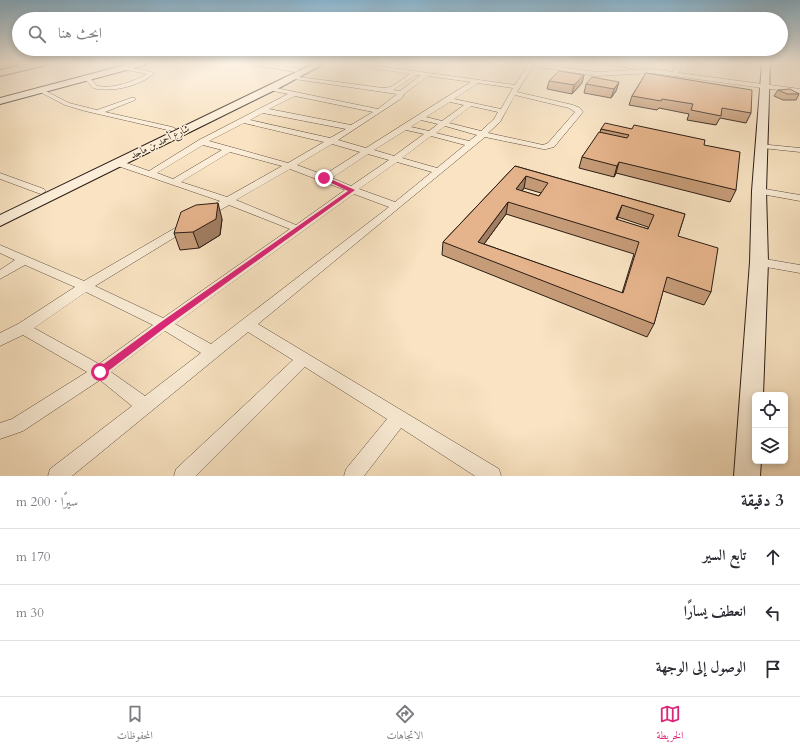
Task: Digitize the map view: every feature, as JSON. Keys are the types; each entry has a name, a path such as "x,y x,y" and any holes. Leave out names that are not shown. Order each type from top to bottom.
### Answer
{"street":[{"path":"0,95 40,85"},
{"path":"0,101 59,85"},
{"path":"93,85 104,89 121,85"},
{"name":"شارع أحمد بن ماجد","path":"0,210 268,85"},
{"name":"شارع أحمد بن ماجد","path":"0,221 277,85"},
{"path":"355,85 401,93"},
{"path":"384,91 393,88 396,85"},
{"path":"0,340 23,328 86,286 229,200 291,166 353,128 400,97 401,93 412,85"},
{"path":"324,178 471,85"},
{"path":"419,117 483,134 538,146 549,146 552,145 579,112 578,109 571,106 515,90 492,85"},
{"path":"57,476 396,206 483,134 497,120 518,85"},
{"path":"751,85 800,91"},
{"path":"747,476 759,262 759,191 764,87"},
{"path":"271,89 380,110"},
{"path":"40,90 67,104 172,129"},
{"path":"150,174 202,142 295,93"},
{"path":"97,112 132,99"},
{"path":"447,99 502,112"},
{"path":"2,432 17,425 100,372 164,324 396,159 470,104"},
{"path":"261,110 353,128"},
{"path":"243,120 366,150 438,171"},
{"path":"404,127 470,144"},
{"path":"202,142 291,166 396,206"},
{"path":"762,146 800,150"},
{"path":"174,182 229,149"},
{"path":"118,163 229,200 298,229"},
{"path":"0,176 41,191"},
{"path":"759,191 800,198"},
{"path":"0,248 86,286 164,324 212,352"},
{"path":"0,275 25,260"},
{"path":"759,262 800,269"},
{"path":"247,324 398,416 492,476"},
{"path":"23,328 100,372 145,406"},
{"path":"183,476 304,359"},
{"path":"353,476 398,416"}],"building":[{"path":"593,85 617,85 614,89"},
{"path":"639,85 722,85 752,90 751,113 722,108 721,116 691,110 693,104 632,96"},
{"path":"790,89 799,94 787,94 778,90"},
{"path":"605,123 632,129 634,125 705,140 704,145 740,152 736,190 619,162 617,166 582,157 599,132 627,138 629,135 601,129"},
{"path":"515,166 685,214 678,236 718,248 711,292 667,277 654,324 443,242","holes":["526,176 548,183 539,196 516,189","508,202 639,242 623,293 478,242","622,205 654,215 648,229 616,219"]},
{"path":"218,203 216,219 193,232 174,233 181,212 196,205"}],"route":[{"path":"100,372 164,324 352,190 324,178"}]}
